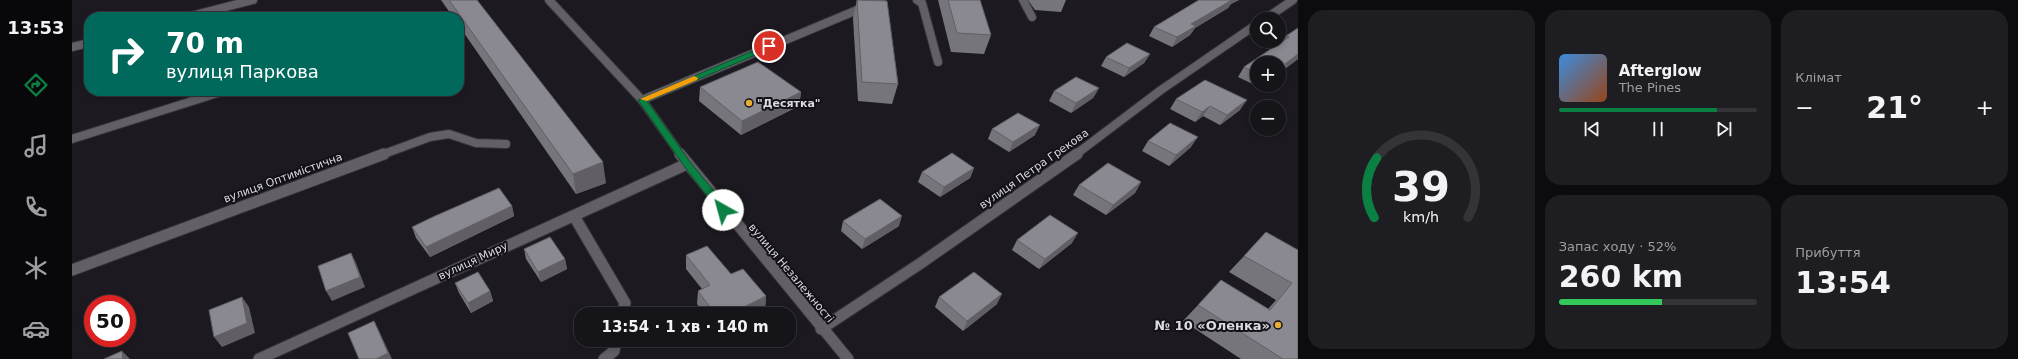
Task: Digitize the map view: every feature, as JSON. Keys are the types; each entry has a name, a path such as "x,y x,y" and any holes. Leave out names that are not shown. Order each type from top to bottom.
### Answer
{"street":[{"path":"206,12 252,0"},
{"name":"вулиця Незалежності","path":"549,0 642,100 687,164 821,329 848,359"},
{"path":"642,100 881,0"},
{"path":"917,0 922,3 938,62"},
{"path":"1023,0 1032,17"},
{"path":"1275,12 1293,0"},
{"name":"вулиця Петра Грекова","path":"821,329 921,263 1068,161 1161,90 1250,29"},
{"path":"72,47 84,44"},
{"path":"72,139 208,96"},
{"name":"вулиця Оптимістична","path":"72,270 430,137 449,134 476,143 506,144"},
{"name":"вулиця Миру","path":"259,359 687,164"},
{"path":"574,216 625,303 624,307"},
{"path":"604,359 614,350 615,347"}],"building":[{"path":"449,0 477,0 603,162 573,174 464,21 464,12 458,12"},
{"path":"857,0 887,1 898,84 862,82"},
{"path":"948,0 980,0 991,35 957,33"},
{"path":"1199,0 1232,0 1191,24 1196,26 1177,37 1154,27"},
{"path":"1298,28 1298,54 1286,63 1286,56 1260,56 1272,48 1286,48 1286,39 1289,37 1286,36"},
{"path":"1127,43 1150,54 1129,68 1106,57"},
{"path":"758,62 801,92 742,121 700,87"},
{"path":"1250,63 1250,70 1244,67"},
{"path":"1076,77 1099,88 1076,103 1054,91"},
{"path":"1205,80 1247,100 1227,115 1210,106 1202,112 1176,99"},
{"path":"1018,113 1040,125 1013,142 992,129"},
{"path":"1170,123 1198,137 1176,155 1148,141"},
{"path":"952,153 974,168 944,187 922,172"},
{"path":"1108,163 1141,182 1113,205 1079,185"},
{"path":"499,188 512,206 426,247 412,227 435,216"},
{"path":"880,199 902,216 865,239 843,221"},
{"path":"1050,215 1078,233 1045,259 1017,240"},
{"path":"1266,232 1298,250 1298,359 1283,359 1198,305 1221,280 1270,310 1292,283 1244,256"},
{"path":"550,237 565,259 538,272 524,249"},
{"path":"707,246 731,274 743,269 766,296 744,307 710,307 698,291 710,285 686,255"},
{"path":"351,253 360,277 326,291 318,266"},
{"path":"478,272 490,291 468,303 455,283"},
{"path":"974,272 1002,294 967,321 939,297"},
{"path":"242,297 247,323 214,337 209,310"},
{"path":"374,321 388,353 376,359 359,359 348,333"},
{"path":"122,351 123,359 104,359"}],"slow traffic":[{"path":"644,99 694,78"}],"place":[{"name":"\"Десятка\"","path":"749,103"},
{"name":"№ 10 «Оленка»","path":"1278,325"}],"route":[{"path":"723,210 687,164 642,100 769,46"}]}
